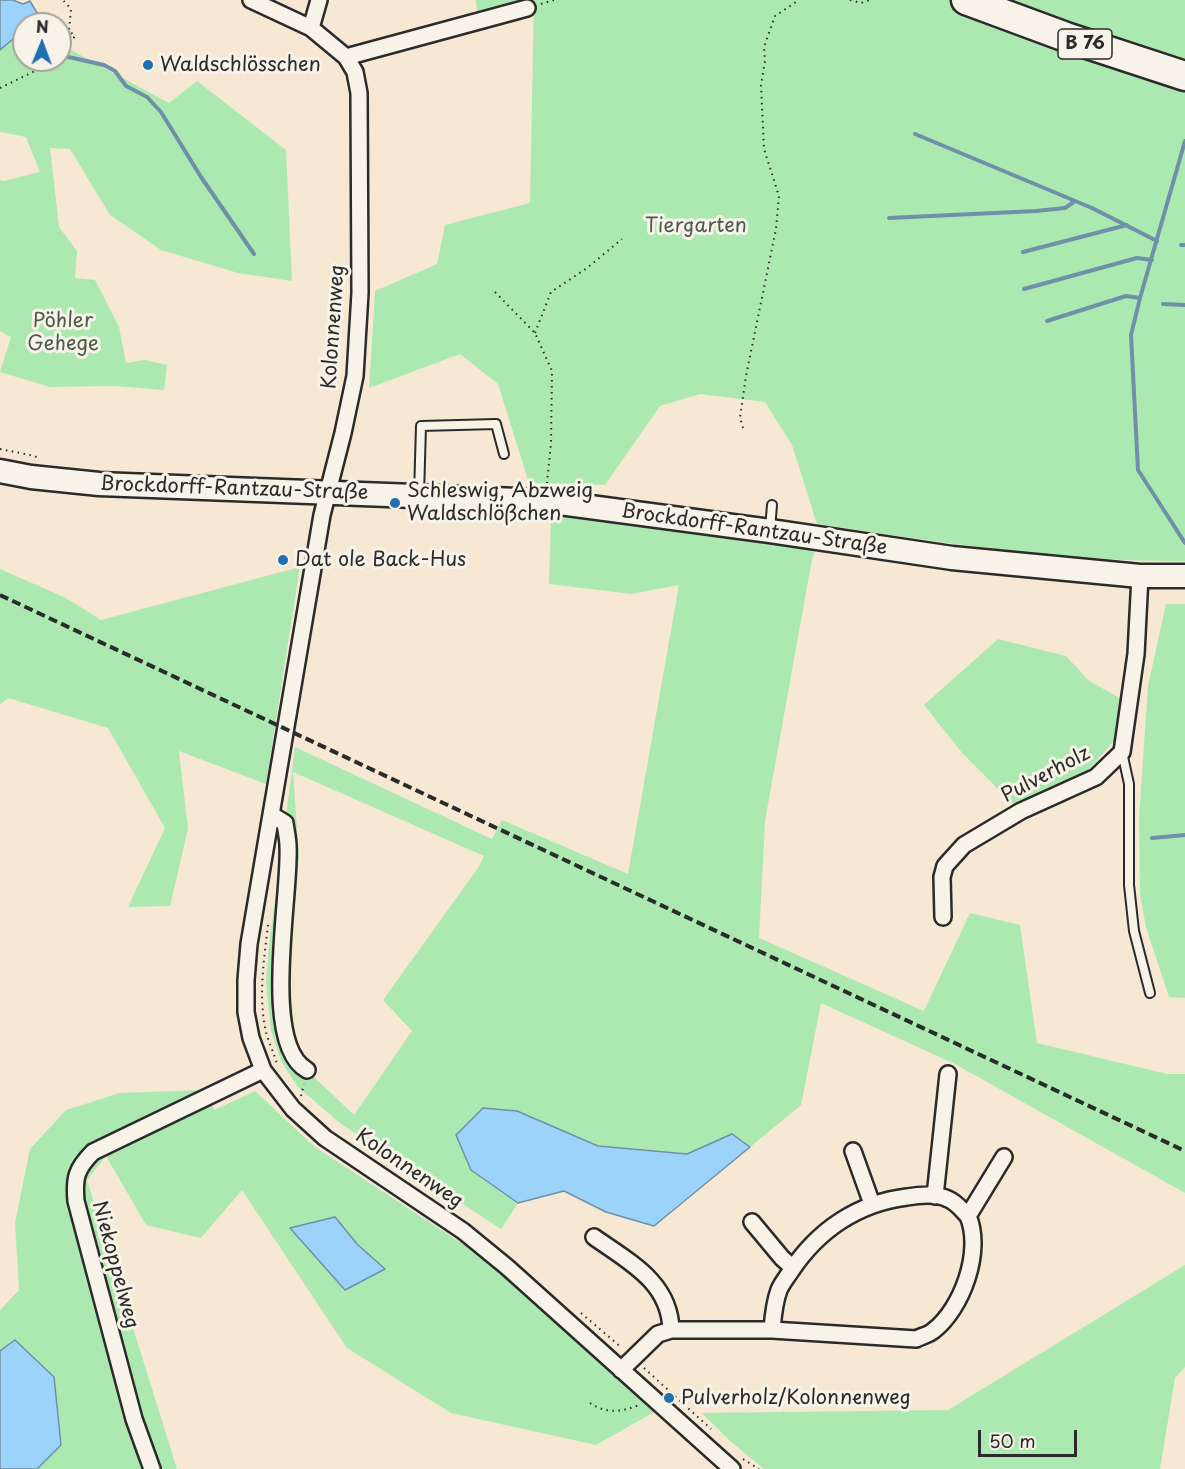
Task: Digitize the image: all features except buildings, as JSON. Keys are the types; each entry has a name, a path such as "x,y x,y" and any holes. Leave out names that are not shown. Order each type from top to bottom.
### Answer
{"highway":[{"name":"B 76","path":"966,0 1087,44 1185,76"},
{"name":"B 76","path":"985,0 1185,69"}],"street":[{"name":"Kolonnenweg","path":"251,0 311,28 346,57 355,72 359,93 360,293 355,376 320,527 249,944 246,1012 251,1038 293,1109 325,1138 464,1231 732,1469"},
{"path":"311,28 319,0"},
{"path":"346,57 526,8"},
{"name":"Brockdorff-Rantzau-Straße","path":"0,471 31,477 99,484 545,501 951,558 1140,576 1185,576"},
{"name":"Pulverholz","path":"943,917 942,877 945,866 964,845 1021,811 1096,777 1122,752 1136,654 1140,576"},
{"path":"272,815 285,823 288,847 280,976 283,1023 291,1053 298,1065 307,1070"},
{"name":"Niekoppelweg","path":"152,1469 134,1419 76,1201 74,1184 78,1170 93,1152 270,1067"},
{"path":"935,1196 948,1074"},
{"path":"853,1151 872,1204"},
{"path":"968,1216 1004,1157"},
{"path":"621,1370 658,1334 671,1330 772,1330 916,1338 931,1333 954,1308 970,1267 975,1245 973,1228 968,1216 947,1198 935,1196 896,1198 872,1204 840,1221 806,1249 779,1290 772,1330"},
{"path":"752,1222 793,1268"},
{"path":"594,1237 648,1276 667,1300 671,1330"}],"lane":[{"path":"419,496 421,426 496,424 504,454"},
{"path":"770,531 772,505"},
{"path":"1122,752 1129,784 1130,896 1134,931 1150,993"}],"path":[{"path":"743,428 740,417 746,376 776,230 779,196 764,149 761,85 765,61 764,47 775,16 799,0"},
{"path":"850,0 861,3 870,0"},
{"path":"0,88 33,72"},
{"path":"535,333 551,292 587,268 622,239"},
{"path":"495,292 535,333 552,371 551,443 545,501"},
{"path":"268,922 262,982 270,1067"},
{"path":"295,1090 300,1098 307,1070"},
{"path":"581,1313 711,1429"},
{"path":"590,1403 599,1409 620,1411 639,1406 651,1396"},
{"path":"737,1453 759,1469"}],"green space":[{"path":"476,0 524,0 477,11"},
{"name":"Tiergarten","path":"534,0 1185,0 1185,561 1046,554 954,544 817,524 792,445 765,402 700,394 660,406 605,485 529,483 498,384 460,354 369,388 375,291 437,264 445,225 530,203"},
{"name":"Pöhler Gehege","path":"12,40 12,72 72,72 72,51 169,103 197,81 286,150 292,281 238,273 161,250 110,215 70,149 50,148 59,227 77,251 75,278 95,280 119,327 126,363 145,360 167,365 164,390 114,386 50,387 0,372 11,337 0,331 0,180 40,172 26,137 0,132 0,50"},
{"path":"568,513 817,546 812,559 765,821 759,938 924,1011 970,913 1020,925 1037,1043 1167,1074 1185,1074 1185,1193 955,1064 821,1003 801,1105 750,1147 731,1134 687,1154 598,1146 517,1111 471,1170 518,1203 501,1229 341,1124 297,1086 281,1061 271,1031 266,982 295,747 492,839 502,820 628,874 679,585 632,594 549,584 551,519","holes":["293,772 484,856 478,868 383,1000 412,1031 354,1115 315,1078 298,1070 283,1036 294,1032 290,976 299,855"]},
{"path":"300,567 266,784 179,751 188,829 170,906 128,907 165,828 108,728 8,698 0,704 0,569 66,598 101,620"},
{"path":"1166,604 1185,604 1185,998 1169,997 1146,927 1140,895 1139,818 1148,686"},
{"path":"998,639 1066,656 1088,680 1121,699 1115,740 1087,771 1014,805 963,754 924,705"},
{"path":"205,1090 214,1110 255,1091 315,1147 478,1254 656,1411 596,1445 451,1413 347,1348 242,1190 201,1238 146,1225 106,1156 87,1180 177,1469 37,1469 61,1445 15,1340 0,1351 0,1310 19,1290 15,1223 30,1149 66,1110 120,1093","holes":["334,1217 357,1244 385,1269 345,1290 290,1228"]},
{"path":"1185,1265 1185,1367 1175,1378 1160,1469 764,1469 729,1440 702,1413 948,1410"}],"water":[{"path":"0,0 13,0 23,4 30,1 36,12 12,12 12,40 0,50"},
{"path":"483,1108 517,1111 598,1146 687,1154 732,1134 750,1147 654,1226 606,1212 564,1191 518,1203 471,1170 456,1135"},
{"path":"335,1217 357,1244 385,1269 345,1290 290,1228"},
{"path":"15,1340 54,1377 61,1445 37,1469 0,1469 0,1351"}],"waterway":[{"path":"72,58 104,65 115,71 126,86 147,97 161,112 201,177 254,254"},
{"path":"915,134 1092,208 1157,241"},
{"path":"1185,141 1131,335 1138,470 1185,543"},
{"path":"889,218 1036,211 1065,208 1075,201"},
{"path":"1023,252 1127,225"},
{"path":"1024,289 1137,258 1152,260"},
{"path":"1047,321 1126,296 1140,298"},
{"path":"1163,304 1185,305"},
{"path":"1152,838 1185,835"}],"railway":[{"path":"0,595 1185,1151"}],"place":[{"name":"Waldschlösschen","path":"148,65"},
{"name":"Schleswig, Abzweig Waldschlößchen","path":"395,503"},
{"name":"Dat ole Back-Hus","path":"283,560"},
{"name":"Pulverholz/Kolonnenweg","path":"669,1398"}]}
